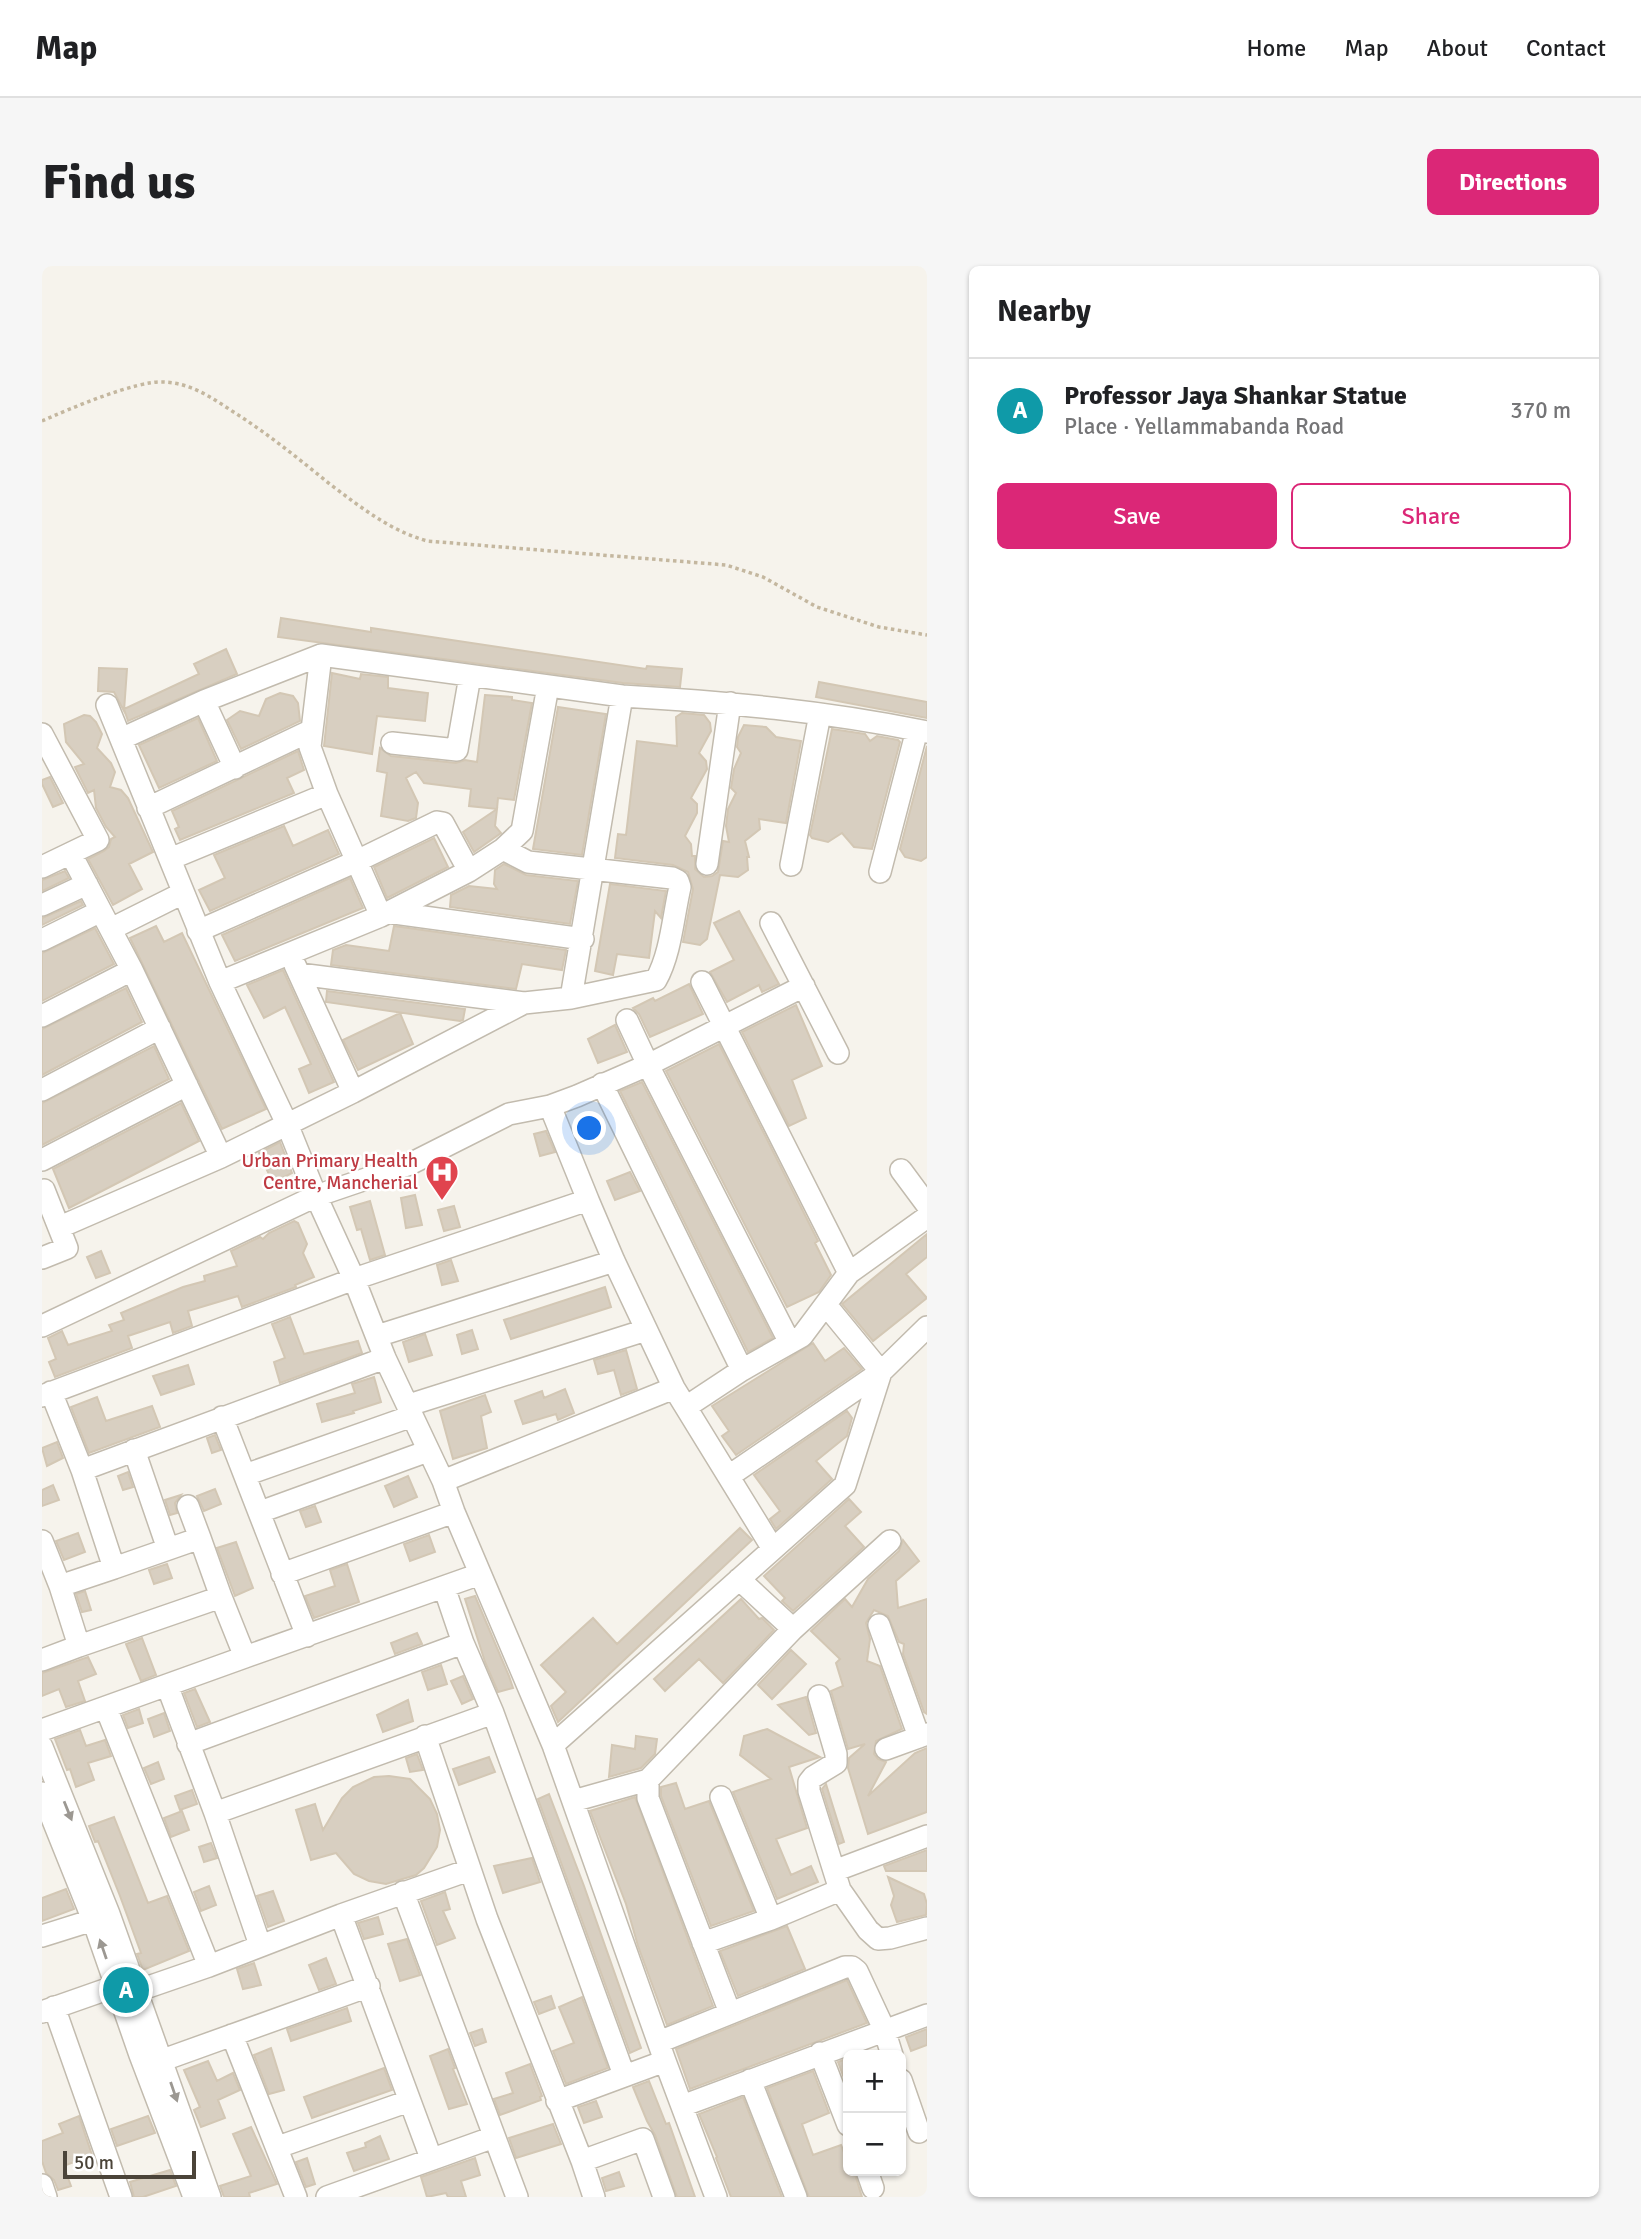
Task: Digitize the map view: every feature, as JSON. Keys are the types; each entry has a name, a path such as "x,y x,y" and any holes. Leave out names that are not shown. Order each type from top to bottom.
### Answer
{"street":[{"path":"321,655 310,747 357,861 384,914"},
{"path":"121,739 204,701 321,655 622,696 730,703 820,714 922,731 880,872"},
{"path":"392,743 457,750 470,677"},
{"path":"220,982 384,914 469,871 503,849 522,831 548,687"},
{"path":"571,998 622,696"},
{"path":"204,701 235,768"},
{"path":"707,863 730,703"},
{"path":"107,705 220,982 287,1124 385,1358 443,1481 454,1513 553,1745 716,2197"},
{"path":"791,865 820,714"},
{"path":"148,808 312,730"},
{"path":"42,734 98,840 73,853 44,861"},
{"path":"170,859 327,793"},
{"path":"198,930 357,861 437,822 447,827 469,871"},
{"path":"299,974 524,1003 571,998 656,980 661,971 680,887 678,881 672,878 528,862 503,849"},
{"path":"73,853 221,1157"},
{"path":"42,905 87,884"},
{"path":"42,940 183,893"},
{"path":"384,914 583,939"},
{"path":"771,923 838,1054"},
{"path":"290,953 353,1092"},
{"path":"42,1016 132,970"},
{"path":"702,982 849,1273"},
{"path":"42,1326 316,1196 410,1164 509,1114 550,1106 648,1065 804,986"},
{"path":"60,1227 221,1157 524,1003"},
{"path":"628,1020 648,1065 790,1343"},
{"path":"42,1090 160,1028"},
{"path":"602,1084 742,1370"},
{"path":"42,1160 187,1085"},
{"path":"550,1106 614,1261 674,1388 773,1549"},
{"path":"901,1170 927,1205"},
{"path":"42,1258 67,1248 43,1189"},
{"path":"114,1568 82,1470 47,1394 354,1279 588,1200"},
{"path":"686,1407 742,1370 802,1336 849,1273 927,1217"},
{"path":"377,1336 614,1261"},
{"path":"826,1305 881,1372"},
{"path":"729,1476 881,1372 927,1327"},
{"path":"245,1475 411,1411 646,1330"},
{"path":"82,1470 385,1358"},
{"path":"553,1745 845,1485 881,1372"},
{"path":"443,1481 674,1388"},
{"path":"222,1417 307,1636"},
{"path":"134,1450 168,1549"},
{"path":"260,1512 428,1451"},
{"path":"188,1506 245,1657"},
{"path":"282,1574 454,1513"},
{"path":"60,1586 200,1538"},
{"path":"42,1541 79,1646"},
{"path":"573,1801 648,1780 793,1629 890,1541"},
{"path":"42,1730 480,1574"},
{"path":"739,1579 793,1629"},
{"path":"444,1587 463,1643 494,1713 624,2075"},
{"path":"42,1660 221,1597"},
{"path":"879,1625 923,1735 887,1749"},
{"path":"188,1744 463,1643"},
{"path":"167,1685 260,1945"},
{"path":"819,1696 836,1754 836,1763 813,1777 809,1782 809,1791 837,1881 868,1930 878,1938 890,1938 927,1928"},
{"path":"106,1708 209,1966"},
{"path":"215,1813 494,1713"},
{"path":"425,1736 470,1870 594,2197"},
{"path":"42,1747 109,1914 124,1991 163,2060 210,2197"},
{"path":"648,1780 648,1798 730,2014"},
{"path":"42,1793 124,1991 194,2197"},
{"path":"721,1797 771,1919"},
{"path":"702,1943 771,1919 837,1881 927,1836"},
{"path":"121,2197 48,2010 209,1966 341,1915 470,1870"},
{"path":"404,1892 494,2137 509,2195"},
{"path":"341,1915 431,2158"},
{"path":"42,1936 93,1920"},
{"path":"557,2101 624,2075 730,2014 845,1967 852,1967 857,1971 884,2029 890,2050"},
{"path":"163,2060 369,1986"},
{"path":"682,2106 927,2015"},
{"path":"232,2035 296,2197"},
{"path":"820,2053 843,2113"},
{"path":"750,2080 796,2197"},
{"path":"906,2094 919,2132"},
{"path":"278,2147 409,2101"},
{"path":"327,2197 494,2137"},
{"path":"582,2161 643,2139 664,2197"},
{"path":"42,2185 46,2197"}],"path":[{"path":"42,421 147,383 179,384 205,394 254,425 375,519 405,535 427,541 726,565 764,576 817,607 879,627 927,635"}],"building":[{"path":"281,618 371,632 371,628 646,669 647,666 682,669 680,687 623,683 278,637"},
{"path":"226,649 237,674 128,721 124,709 199,674 194,664"},
{"path":"99,668 127,669 124,711 114,692 98,691"},
{"path":"332,673 360,679 361,674 388,677 388,688 428,693 425,721 377,716 372,754 324,746"},
{"path":"819,682 927,702 927,718 816,697"},
{"path":"280,693 293,696 298,703 300,721 241,749 227,720 240,711 259,716 266,699"},
{"path":"485,695 512,697 512,700 532,703 514,800 498,798 497,809 469,806 471,789 424,783 416,772 406,778 418,803 416,818 408,821 381,816 387,773 377,771 380,748 391,756 456,763 465,760 477,762"},
{"path":"558,707 606,714 582,855 533,849"},
{"path":"682,713 704,715 710,723 711,731 699,753 706,761 707,769 691,798 697,804 697,813 685,836 691,844 692,856 695,856 695,869 704,877 718,872 723,841 729,842 726,826 728,809 736,793 731,788 734,769 741,753 737,747 738,737 744,725 766,727 776,737 801,741 786,823 759,819 760,829 745,841 749,857 748,870 738,877 720,875 707,939 700,945 683,942 693,889 688,872 673,865 615,858 618,834 626,835 637,741 677,746 676,717"},
{"path":"84,715 90,716 96,722 102,734 97,748 111,763 115,772 110,787 121,790 128,798 153,852 129,864 142,889 113,905 88,859 109,847 111,839 115,837 96,808 94,790 88,793 75,767 84,764 66,742 64,724"},
{"path":"198,718 217,761 159,788 139,745"},
{"path":"832,729 865,734 870,741 877,736 900,742 872,849 854,847 842,833 828,842 810,835"},
{"path":"927,746 927,857 921,861 905,857 900,849"},
{"path":"298,751 304,770 287,778 294,793 180,840 175,829 179,827 172,811"},
{"path":"50,777 63,803 53,807 42,784 42,780"},
{"path":"497,809 495,826 501,833 474,852 463,832"},
{"path":"284,826 293,846 328,830 339,854 210,911 199,890 225,878 214,855"},
{"path":"434,838 448,867 387,898 374,867"},
{"path":"504,864 526,875 578,881 570,924 450,907 451,895 469,886 497,889 494,884 495,870"},
{"path":"65,871 69,878 42,891 42,880"},
{"path":"350,878 363,908 235,961 222,935"},
{"path":"610,884 666,891 661,918 655,911 649,958 617,954 613,975 595,971"},
{"path":"81,901 83,905 42,925 42,918"},
{"path":"739,911 779,984 762,992 759,985 727,1002 710,972 734,960 714,923"},
{"path":"156,926 164,942 182,933 266,1109 222,1129 130,938"},
{"path":"394,926 566,950 562,970 522,964 516,989 331,965 333,950 346,945 389,951"},
{"path":"95,928 114,964 42,1001 42,953"},
{"path":"283,970 334,1082 309,1093 299,1069 311,1064 285,1007 264,1018 247,985"},
{"path":"689,984 703,1014 650,1037 639,1014 633,1008 653,998 655,1001"},
{"path":"126,988 142,1022 42,1075 42,1029"},
{"path":"327,991 465,1009 463,1020 460,1021 326,1002"},
{"path":"796,1005 822,1066 792,1080 806,1118 789,1126 742,1032"},
{"path":"400,1013 413,1044 358,1070 343,1040"},
{"path":"615,1025 627,1052 598,1063 588,1039"},
{"path":"719,1044 818,1241 815,1243 831,1275 819,1292 787,1307 666,1071"},
{"path":"154,1046 169,1079 42,1145 42,1103"},
{"path":"642,1082 773,1338 748,1352 620,1091"},
{"path":"181,1103 199,1141 69,1208 53,1169"},
{"path":"546,1131 555,1152 540,1156 534,1134"},
{"path":"280,1142 292,1173 273,1183 259,1153"},
{"path":"630,1172 640,1191 615,1200 607,1181"},
{"path":"415,1195 422,1225 406,1228 401,1198"},
{"path":"370,1201 385,1255 370,1260 361,1229 357,1230 350,1207"},
{"path":"454,1206 460,1227 444,1231 438,1210"},
{"path":"294,1221 298,1223 307,1244 303,1253 314,1277 295,1285 296,1287 242,1307 238,1296 188,1311 192,1326 173,1333 170,1322 128,1336 132,1348 55,1377 49,1362 56,1359 48,1338 62,1331 68,1345 112,1331 109,1325 124,1320 121,1313 183,1287 205,1281 204,1276 237,1266 231,1251 260,1237 263,1239 269,1233"},
{"path":"927,1234 927,1257 906,1274 927,1298 873,1341 842,1304"},
{"path":"101,1251 110,1273 96,1278 87,1257"},
{"path":"451,1260 458,1281 442,1285 437,1265"},
{"path":"605,1287 611,1307 511,1339 504,1320"},
{"path":"290,1317 304,1354 358,1341 362,1353 280,1383 274,1362 285,1358 272,1324"},
{"path":"472,1330 478,1349 462,1354 457,1335"},
{"path":"425,1334 432,1355 409,1362 403,1342"},
{"path":"813,1343 825,1361 844,1348 862,1369 736,1455 722,1436 729,1431 712,1406"},
{"path":"626,1350 637,1389 621,1395 614,1370 598,1374 594,1360"},
{"path":"188,1365 194,1384 161,1395 153,1376"},
{"path":"374,1377 381,1402 322,1422 317,1404 355,1393 352,1384"},
{"path":"565,1389 574,1413 558,1420 556,1414 523,1424 515,1401 542,1391 544,1398"},
{"path":"485,1395 491,1412 481,1416 487,1448 453,1459 440,1411"},
{"path":"97,1397 106,1421 152,1406 160,1427 89,1453 71,1407"},
{"path":"847,1411 852,1418 847,1436 816,1461 832,1479 776,1529 770,1519 780,1511 754,1475"},
{"path":"215,1435 221,1450 212,1453 207,1438"},
{"path":"57,1442 63,1458 47,1466 42,1448"},
{"path":"128,1472 133,1487 123,1490 118,1476"},
{"path":"408,1476 417,1497 394,1507 385,1486"},
{"path":"53,1485 59,1500 42,1506 42,1490"},
{"path":"215,1489 221,1504 204,1511 197,1496"},
{"path":"181,1495 175,1503 177,1513 170,1515 165,1500"},
{"path":"849,1499 861,1512 845,1526 864,1547 793,1611 782,1601 785,1598 764,1576"},
{"path":"315,1506 321,1522 306,1527 300,1511"},
{"path":"740,1528 752,1540 558,1722 551,1706 566,1692 541,1665 593,1618 617,1644"},
{"path":"78,1533 85,1552 64,1560 56,1541"},
{"path":"429,1535 435,1552 410,1561 404,1544"},
{"path":"903,1540 919,1561 896,1581 898,1608 927,1599 927,1714 903,1654 904,1644 899,1642 888,1616 874,1610 866,1623 870,1639 867,1661 880,1666 902,1729 876,1741 874,1754 886,1762 868,1796 915,1753 927,1748 927,1812 868,1834 848,1768 849,1758 865,1744 848,1749 831,1691 843,1686 836,1663 840,1659 811,1631 845,1599 852,1607 868,1579 899,1551"},
{"path":"236,1542 253,1588 235,1596 217,1548"},
{"path":"167,1564 172,1578 154,1584 149,1570"},
{"path":"347,1564 359,1602 314,1618 305,1596 335,1586 330,1570"},
{"path":"85,1591 91,1610 82,1612 76,1594"},
{"path":"475,1596 513,1688 498,1692 485,1662 465,1599"},
{"path":"741,1599 759,1619 762,1618 774,1630 723,1683 699,1659 665,1691 654,1679"},
{"path":"417,1633 422,1644 395,1654 391,1643"},
{"path":"142,1638 156,1675 141,1681 126,1644"},
{"path":"791,1650 806,1664 772,1699 758,1685"},
{"path":"88,1657 96,1674 78,1681 85,1701 66,1707 59,1689 42,1696 42,1673"},
{"path":"441,1665 447,1684 428,1690 422,1672"},
{"path":"463,1676 473,1699 462,1704 451,1681"},
{"path":"195,1689 210,1722 197,1727 184,1693"},
{"path":"806,1697 816,1733 809,1735 778,1705"},
{"path":"408,1700 413,1721 383,1732 377,1715"},
{"path":"139,1709 143,1723 128,1728 123,1715"},
{"path":"164,1713 170,1731 154,1737 148,1719"},
{"path":"767,1729 820,1757 789,1767 807,1828 776,1839 791,1875 811,1866 818,1882 777,1899 733,1792 771,1779 740,1755 744,1736"},
{"path":"80,1730 86,1746 105,1740 111,1756 88,1763 94,1780 76,1787 55,1739"},
{"path":"636,1736 657,1739 655,1754 641,1768 609,1777 612,1745 635,1749"},
{"path":"417,1754 423,1770 410,1772 406,1758"},
{"path":"489,1757 495,1772 459,1785 453,1769"},
{"path":"158,1762 164,1779 151,1784 144,1768"},
{"path":"374,1777 410,1779 430,1799 437,1814 440,1830 437,1847 424,1868 416,1875 386,1884 369,1881 354,1874 336,1853 311,1860 296,1810 315,1804 323,1830 342,1798 353,1787"},
{"path":"676,1783 685,1809 709,1801 754,1911 711,1926 661,1796 661,1787"},
{"path":"826,1784 844,1842 839,1844 822,1789"},
{"path":"192,1790 197,1804 180,1810 175,1796"},
{"path":"549,1794 641,2048 630,2053 538,1799"},
{"path":"635,1797 713,2006 667,2025 638,1946 626,1904 590,1811"},
{"path":"182,1811 189,1830 171,1837 164,1818"},
{"path":"114,1817 148,1903 167,1896 189,1951 143,1970 137,1954 141,1953 120,1896 98,1841 95,1842 89,1826"},
{"path":"211,1843 217,1858 204,1862 199,1847"},
{"path":"927,1850 927,1871 886,1871 884,1866"},
{"path":"532,1858 540,1882 503,1893 494,1866"},
{"path":"888,1877 924,1894 926,1915 897,1922 891,1905 894,1896"},
{"path":"209,1886 216,1905 201,1911 194,1892"},
{"path":"66,1889 74,1909 42,1921 42,1898"},
{"path":"273,1891 284,1921 268,1927 257,1896"},
{"path":"445,1892 450,1909 443,1911 455,1938 437,1945 421,1901"},
{"path":"378,1917 383,1934 364,1939 358,1923"},
{"path":"787,1926 805,1969 738,1996 720,1951"},
{"path":"407,1939 420,1975 400,1981 388,1944"},
{"path":"326,1958 336,1984 319,1990 309,1965"},
{"path":"254,1963 261,1985 243,1989 237,1969"},
{"path":"847,1980 867,2023 690,2089 676,2049"},
{"path":"551,1996 555,2008 539,2014 534,2002"},
{"path":"582,1997 608,2068 566,2084 553,2051 574,2043 559,2007"},
{"path":"347,2008 351,2021 291,2041 287,2029"},
{"path":"482,2029 486,2042 475,2046 470,2033"},
{"path":"927,2029 927,2045 911,2051 906,2037"},
{"path":"271,2048 284,2090 269,2094 254,2055"},
{"path":"448,2049 467,2104 449,2109 430,2056"},
{"path":"843,2060 843,2076 838,2062"},
{"path":"208,2061 217,2081 233,2073 240,2090 218,2100 225,2118 201,2127 194,2110 200,2107 184,2070"},
{"path":"530,2064 542,2096 541,2100 500,2115 494,2099 513,2093 506,2073"},
{"path":"384,2068 392,2090 312,2118 304,2097"},
{"path":"813,2071 829,2113 802,2124 813,2155 841,2145 843,2176 856,2176 862,2197 809,2197 767,2088"},
{"path":"649,2081 666,2124 669,2123 695,2197 677,2197 655,2135 633,2087"},
{"path":"743,2097 782,2197 731,2197 699,2114"},
{"path":"596,2101 602,2117 584,2123 578,2107"},
{"path":"79,2116 92,2155 64,2167 71,2186 58,2190 54,2180 46,2173 42,2161 42,2141 63,2133 59,2124"},
{"path":"148,2116 155,2133 117,2146 111,2129"},
{"path":"553,2124 561,2144 516,2158 509,2138"},
{"path":"251,2127 277,2184 249,2193 250,2197 224,2197 220,2186 251,2176 233,2134"},
{"path":"380,2136 389,2159 354,2171 347,2153 366,2147 365,2143"},
{"path":"307,2158 315,2184 306,2187 296,2162"},
{"path":"475,2158 480,2175 461,2181 466,2197 448,2197 446,2193 427,2197 421,2177"},
{"path":"170,2170 176,2186 143,2197 134,2197 130,2182"},
{"path":"619,2172 624,2186 606,2191 602,2178"}],"place":[{"name":"Urban Primary Health Centre, Mancherial","path":"442,1202"},
{"name":"Professor Jaya Shankar Statue","path":"126,1990"}]}
